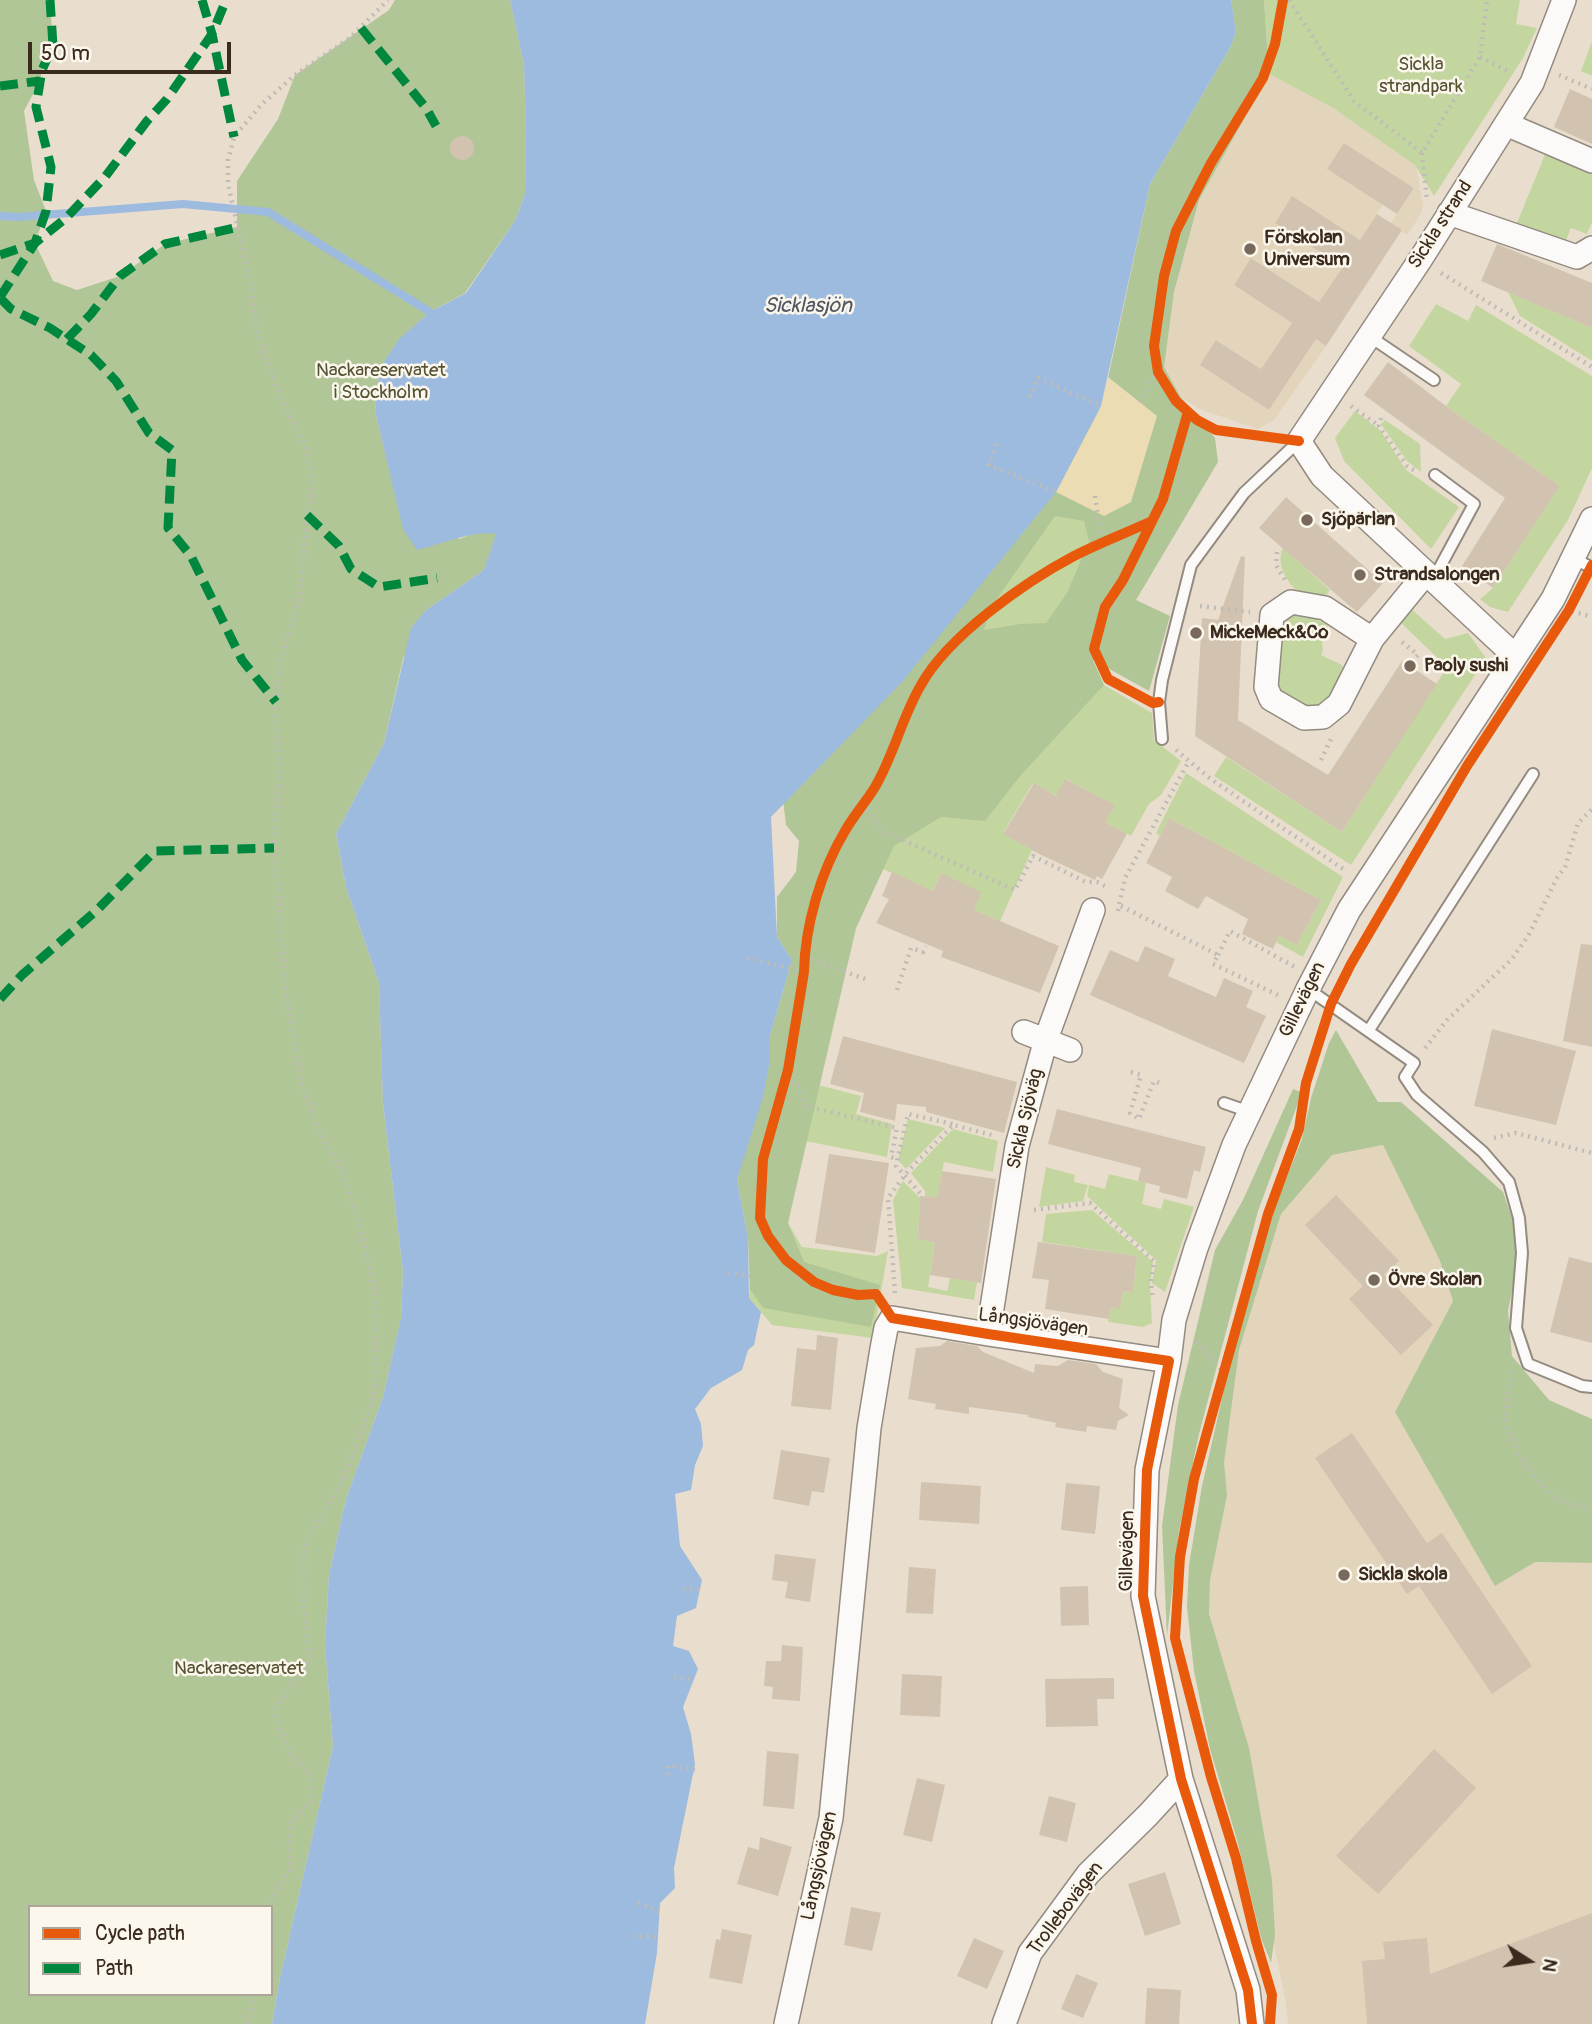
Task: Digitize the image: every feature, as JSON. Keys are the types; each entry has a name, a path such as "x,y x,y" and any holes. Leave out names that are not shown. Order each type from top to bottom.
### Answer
{"street":[{"name":"Sickla strand","path":"1299,441 1420,260 1438,212 1506,124 1532,83 1528,71 1564,0"},
{"path":"1506,124 1592,161"},
{"path":"1438,212 1577,257 1592,248"},
{"path":"1299,441 1322,476 1516,656"},
{"name":"Gillevägen","path":"1252,2024 1248,1990 1181,1779 1143,1596 1147,1470 1169,1361 1174,1320 1196,1248 1234,1145 1305,980 1553,599 1585,565 1592,519"},
{"path":"1371,639 1325,608 1291,602 1272,615 1266,687 1271,699 1304,718 1323,716 1339,704 1371,639 1430,577"},
{"name":"Sickla Sjöväg","path":"988,1335 1017,1146 1046,1039 1093,910"},
{"path":"1024,1032 1070,1049"},
{"name":"Långsjövägen","path":"786,2024 831,1818 869,1429 886,1328 892,1318 1169,1361"},
{"name":"Trollebovägen","path":"1004,2024 1030,1953 1088,1874 1181,1779"}],"lane":[{"path":"1369,336 1434,380"},
{"name":"Sickla strand","path":"1162,739 1159,702 1162,680 1191,565 1244,493 1299,441"},
{"path":"1430,577 1474,504 1435,475"},
{"path":"1369,1030 1533,774"},
{"path":"1305,980 1414,1063 1405,1077 1416,1095 1483,1152 1509,1182 1519,1218 1522,1253 1516,1328 1528,1364 1582,1386 1592,1387"},
{"path":"1224,1103 1250,1112"}],"path":[{"path":"268,1905 290,1870 289,1838 292,1820 311,1802 310,1772 292,1756 276,1720 277,1706 310,1658 303,1601 304,1547 340,1486 374,1397 375,1293 361,1228 343,1174 318,1127 302,1086 283,976 281,915 274,848 279,778 276,702 280,662 300,597 307,515 314,484 305,446 282,400 257,334 250,282 230,190 228,160 234,137 261,105 287,82 351,37 388,0"},
{"path":"1289,0 1354,101 1422,153 1438,212"},
{"path":"1422,153 1480,57 1487,0"},
{"path":"1480,57 1592,89"},
{"path":"1420,260 1592,367"},
{"path":"1156,360 1164,382"},
{"path":"1140,402 1149,388 1156,360"},
{"path":"1029,397 1038,378 1101,406"},
{"path":"1332,392 1379,426 1407,466 1421,475 1435,475"},
{"path":"1379,426 1381,418"},
{"path":"997,444 989,465 1056,492"},
{"path":"1096,496 1098,546 1116,538"},
{"path":"1562,621 1569,610 1585,565"},
{"path":"1181,603 1272,615"},
{"path":"1569,610 1592,617"},
{"path":"1162,739 1208,777 1352,875"},
{"path":"1139,852 1189,761"},
{"path":"863,803 882,831 1015,890 1033,856 1086,882 1097,882 1108,887"},
{"path":"1414,1063 1447,1020 1512,959 1528,936 1556,878 1565,867 1578,823 1592,809"},
{"path":"1114,896 1120,906 1218,955"},
{"path":"1287,1000 1213,964 1230,931 1305,980"},
{"path":"801,986 807,943"},
{"path":"897,990 911,947 923,953 926,946"},
{"path":"804,957 868,980"},
{"path":"747,958 804,972"},
{"path":"1131,1072 1141,1075 1130,1113 1139,1119 1154,1081 1163,1084"},
{"path":"781,1091 786,1075 797,1084 805,1105 897,1128 891,1157 897,1159"},
{"path":"920,1193 896,1166 908,1114 1005,1138"},
{"path":"895,1293 888,1198 905,1175 953,1125"},
{"path":"1516,1133 1592,1153"},
{"path":"1034,1210 1090,1203 1154,1261 1151,1283 1154,1308"},
{"path":"728,1273 750,1276"},
{"path":"1197,1341 1225,1366 1219,1385"},
{"path":"1511,1367 1505,1420 1519,1456 1551,1496 1592,1511"},
{"path":"682,1589 700,1590"},
{"path":"674,1677 693,1679"},
{"path":"667,1775 669,1765 695,1770"},
{"path":"638,1903 660,1912"},
{"path":"633,1936 659,1937"},
{"path":"248,2024 254,1996"}],"shaded area":[{"name":"Förskolan Universum","path":"1269,74 1333,108 1416,165 1423,204 1421,214 1407,235 1391,223 1414,188 1344,143 1328,169 1383,205 1360,240 1292,197 1275,223 1343,267 1319,302 1252,258 1234,285 1292,323 1261,369 1217,340 1201,364 1269,410 1316,339 1326,346 1274,420 1258,429 1199,409 1180,396 1164,367 1174,292 1199,200"},
{"name":"Sickla skola","path":"1383,1145 1440,1261 1453,1301 1395,1413 1535,1562 1592,1563 1592,2024 1288,2024 1285,1997 1236,1769 1195,1607 1239,1350 1281,1214 1332,1155"}],"green space":[{"name":"Nackareservatet","path":"0,0 50,0 53,45 40,81 24,111 34,180 46,211 35,243 53,281 77,290 120,276 165,244 237,227 237,181 278,119 295,75 389,10 395,0 510,0 524,65 525,194 515,221 465,293 430,312 399,340 380,368 375,411 394,489 459,539 477,532 497,533 484,570 425,611 403,659 384,743 336,834 346,887 379,983 383,1104 403,1271 401,1318 383,1397 346,1499 329,1575 325,1644 333,1746 272,2024 0,2024"},
{"path":"1231,0 1264,0 1269,74 1199,200 1174,292 1164,367 1180,396 1215,438 1218,462 1136,600 1170,616 1149,691 1093,660 1104,685 1021,775 985,821 941,817 894,846 856,928 788,1223 804,1262 880,1285 871,1327 763,1308 750,1289 748,1238 737,1180 769,1066 769,1039 792,960 777,937 777,897 796,872 799,841 786,825 782,792 1102,406 1150,184 1231,46 1236,32","holes":["1055,516 1084,521 1089,541 1067,593 1046,623 984,630 991,607"]},
{"name":"Sickla strandpark","path":"1264,0 1520,0 1516,24 1537,28 1523,58 1434,196 1415,165 1333,108 1269,74"},
{"path":"1592,41 1592,76 1581,71"},
{"path":"1546,152 1592,171 1592,222 1587,234 1571,228 1565,243 1517,223"},
{"path":"1508,292 1592,328 1592,361 1520,316"},
{"path":"1436,304 1468,321 1476,305 1592,376 1592,468 1568,520 1508,612 1490,607 1480,599 1493,588 1560,486 1446,406 1461,384 1409,346"},
{"path":"1355,411 1381,431 1406,470 1459,507 1431,549 1344,461 1335,438"},
{"path":"1385,420 1420,444 1421,472 1407,461 1381,424"},
{"path":"1056,492 1104,516 1092,659 1104,685 1152,713 1154,740 1181,761 1161,795 1149,804 1131,836 1105,822 1114,805 1066,779 1060,798 1033,783 1003,833 1032,850 1000,921 974,910 941,873 933,891 883,869 856,928 818,1085 861,1096 856,1114 892,1124 887,1157 805,1141 788,1223 802,1247 877,1256 888,1251 873,1338 772,1325 749,1298 752,1227 795,977 784,942"},
{"path":"1283,548 1330,590 1321,601 1302,594 1291,584 1281,566"},
{"path":"1408,606 1445,639 1468,633 1486,658 1351,865 1214,776 1226,757 1342,832 1447,667 1397,619"},
{"path":"1288,613 1309,616 1328,626 1328,629 1321,631 1321,655 1342,665 1346,674 1331,698 1320,707 1293,700 1275,684 1279,619"},
{"path":"1186,773 1343,877 1303,957 1276,942 1279,936 1297,945 1321,900 1169,818 1160,836 1156,833"},
{"path":"1336,1030 1378,1102 1401,1102 1503,1192 1517,1232 1513,1286 1508,1311 1512,1356 1549,1400 1592,1419 1592,1563 1535,1562 1495,1586 1395,1412 1453,1301 1440,1261 1383,1145 1332,1155 1281,1214 1239,1350 1224,1463 1227,1495 1210,1580 1209,1614 1249,1748 1272,1880 1275,1935 1271,1963 1261,1938 1237,1840 1210,1749 1194,1671 1187,1607 1189,1565 1202,1486 1228,1372 1276,1204 1302,1139 1311,1098"},
{"path":"1293,1089 1301,1092 1258,1211 1199,1434 1179,1531 1167,1636 1162,1526 1178,1405 1215,1250 1243,1200"},
{"path":"908,1119 945,1128 906,1169 898,1160"},
{"path":"953,1129 998,1141 993,1172 944,1162 937,1198 925,1196 925,1191 911,1173"},
{"path":"1046,1167 1075,1175 1074,1182 1088,1185 1083,1201 1039,1207"},
{"path":"1109,1174 1146,1183 1142,1204 1161,1209 1164,1199 1194,1207 1165,1292 1152,1283 1156,1260 1087,1196 1089,1185 1105,1189"},
{"path":"903,1181 920,1198 918,1239 935,1243 928,1287 947,1291 950,1278 977,1282 974,1300 902,1288 893,1200"},
{"path":"1092,1210 1153,1262 1150,1284 1152,1323 1143,1327 1108,1322 1111,1307 1120,1308 1123,1291 1133,1292 1137,1256 1042,1242 1046,1214"}],"sand":[{"path":"1108,377 1157,416 1131,502 1104,516 1056,492 1101,406"}],"water":[{"name":"Sicklasjön","path":"510,0 1231,0 1236,32 1231,46 1150,184 1101,406 1056,492 902,682 771,817 777,937 792,960 769,1039 769,1066 763,1097 737,1180 748,1238 749,1298 761,1312 754,1345 748,1350 742,1370 711,1388 695,1409 701,1424 703,1446 695,1465 691,1490 675,1494 680,1546 702,1580 696,1608 677,1616 673,1646 689,1651 698,1669 683,1707 691,1734 695,1764 674,1868 675,1888 660,1903 657,1953 645,2024 272,2024 333,1746 325,1644 329,1575 346,1499 383,1397 401,1318 403,1271 383,1104 379,983 346,887 336,834 384,743 411,628 425,611 484,570 496,534 467,536 417,550 403,529 375,411 380,368 399,339 430,312 466,293 515,221 525,194 524,65"}],"building":[{"path":"1570,89 1592,99 1592,144 1554,127"},
{"path":"462,136 471,139 474,148 471,157 462,160 453,157 450,148 453,139"},
{"path":"1344,143 1414,188 1397,214 1327,169"},
{"path":"1292,196 1360,240 1377,214 1402,230 1326,346 1316,339 1269,410 1200,365 1216,340 1261,369 1292,323 1234,285 1251,258 1319,302 1343,267 1275,223"},
{"path":"1497,244 1592,283 1592,328 1481,281"},
{"path":"1388,362 1560,486 1493,588 1462,566 1505,498 1364,395"},
{"path":"1286,497 1383,583 1357,612 1259,528"},
{"path":"1241,556 1245,557 1238,720 1328,775 1402,661 1437,684 1342,832 1195,736 1202,618 1218,620"},
{"path":"1065,779 1115,805 1105,822 1127,834 1102,879 1097,876 1095,880 1003,834 1034,783 1056,796"},
{"path":"1169,818 1321,900 1297,945 1279,936 1273,949 1242,934 1248,919 1206,896 1198,909 1165,891 1172,877 1146,863"},
{"path":"892,872 933,891 941,873 981,892 974,910 1059,946 1040,993 941,957 943,951 876,923 889,899 882,896"},
{"path":"1581,944 1592,945 1592,1047 1563,1041"},
{"path":"1145,946 1175,959 1168,976 1216,997 1224,978 1253,991 1246,1007 1266,1016 1244,1063 1090,995 1110,950 1138,962"},
{"path":"1492,1029 1576,1051 1556,1125 1474,1106"},
{"path":"843,1036 1017,1082 1004,1133 926,1112 926,1107 897,1104 895,1121 860,1112 864,1093 830,1084"},
{"path":"1057,1109 1206,1147 1200,1172 1194,1170 1187,1199 1159,1192 1160,1186 1138,1181 1141,1168 1048,1144"},
{"path":"829,1154 889,1163 875,1253 815,1243"},
{"path":"942,1171 996,1179 981,1283 930,1275 935,1243 918,1239 920,1196 937,1197"},
{"name":"Övre Skolan","path":"1336,1195 1399,1261 1384,1274 1433,1325 1401,1355 1349,1299 1363,1286 1305,1225"},
{"path":"1038,1242 1137,1256 1133,1292 1123,1291 1120,1309 1111,1307 1109,1319 1045,1309 1049,1280 1032,1278"},
{"path":"1569,1257 1592,1263 1592,1343 1550,1332"},
{"path":"817,1335 838,1338 831,1410 791,1406 797,1348 816,1350"},
{"path":"947,1341 977,1346 983,1352 1034,1373 1035,1364 1058,1366 1068,1360 1096,1364 1103,1372 1123,1379 1119,1408 1129,1415 1118,1421 1116,1430 1087,1426 1086,1432 1055,1427 1056,1423 1028,1415 969,1407 969,1414 935,1409 936,1404 908,1399 916,1348 940,1346"},
{"path":"1352,1433 1427,1543 1442,1533 1532,1666 1492,1694 1419,1586 1407,1594 1315,1458"},
{"path":"781,1450 830,1458 824,1493 812,1491 809,1506 773,1499"},
{"path":"921,1482 981,1486 979,1524 919,1520"},
{"path":"1066,1483 1100,1486 1095,1534 1061,1530"},
{"path":"775,1554 816,1559 810,1602 785,1598 788,1582 772,1580"},
{"path":"909,1567 936,1569 933,1614 906,1613"},
{"path":"1088,1586 1089,1625 1061,1626 1060,1587"},
{"path":"782,1645 803,1647 800,1701 772,1699 773,1687 764,1686 766,1661 781,1661"},
{"path":"902,1674 942,1676 940,1717 900,1715"},
{"path":"1114,1678 1114,1699 1097,1699 1098,1726 1046,1727 1045,1679"},
{"path":"1434,1749 1476,1788 1378,1894 1336,1856"},
{"path":"767,1751 799,1754 794,1809 763,1806"},
{"path":"917,1778 945,1785 932,1842 903,1835"},
{"path":"1049,1796 1076,1803 1067,1842 1039,1835"},
{"path":"760,1837 792,1847 778,1896 737,1884 748,1847 759,1850"},
{"path":"1165,1872 1181,1924 1145,1936 1128,1884"},
{"path":"851,1907 881,1913 872,1951 844,1945"},
{"path":"1592,1913 1592,2024 1367,2024 1362,1961 1385,1959 1383,1942 1427,1938 1430,1974"},
{"path":"722,1929 752,1935 742,1984 709,1978 716,1939 720,1940"},
{"path":"974,1938 1004,1951 987,1989 957,1976"},
{"path":"1076,1974 1098,1983 1083,2018 1061,2009"},
{"path":"1147,1988 1181,1990 1179,2024 1145,2024"}],"waterway":[{"path":"0,216 18,217 183,204 268,212 430,312"}],"marked path":[{"path":"0,255 35,243 46,211 51,167 36,107 42,70 53,45 50,0"},
{"path":"202,0 234,137"},
{"path":"0,297 35,243 66,218 105,177 167,99 212,34 226,0"},
{"path":"361,28 426,108 436,126"},
{"path":"0,86 40,81"},
{"path":"67,339 91,314 120,276 165,244 238,227"},
{"path":"0,298 11,309 50,328 91,355 116,381 149,433 172,450 168,528 191,556 242,660 276,702"},
{"path":"307,515 339,546 351,569 379,587 437,578"},
{"path":"0,999 22,975 97,910 155,851 274,848"}],"cycle path":[{"path":"1283,0 1275,44 1263,78 1211,163 1176,231 1164,276 1154,346 1158,372 1176,401 1197,420 1216,430 1299,441"},
{"path":"1159,702 1153,703 1108,679 1094,649 1105,607 1123,580 1163,499 1188,412"},
{"path":"1152,521 1074,556 1011,595 949,648 921,685 882,775 836,847 816,899 807,936 788,1070 763,1159 760,1218 768,1236 786,1260 814,1282 833,1290 858,1295 876,1294 892,1318 1169,1361 1147,1470 1143,1596 1181,1779 1248,1990 1252,2024"},
{"path":"1270,2024 1272,1995 1175,1638 1180,1557 1194,1479 1268,1214 1299,1129 1306,1083 1331,1004 1351,964 1467,766 1569,610 1592,565"}],"place":[{"name":"Förskolan Universum","path":"1250,249"},
{"name":"Sjöpärlan","path":"1307,520"},
{"name":"Strandsalongen","path":"1360,575"},
{"name":"MickeMeck&Co","path":"1196,633"},
{"name":"Paoly sushi","path":"1410,666"},
{"name":"Övre Skolan","path":"1374,1280"},
{"name":"Sickla skola","path":"1344,1575"}],"park label":[{"name":"Nackareservatet i Stockholm","path":"381,382"}]}
